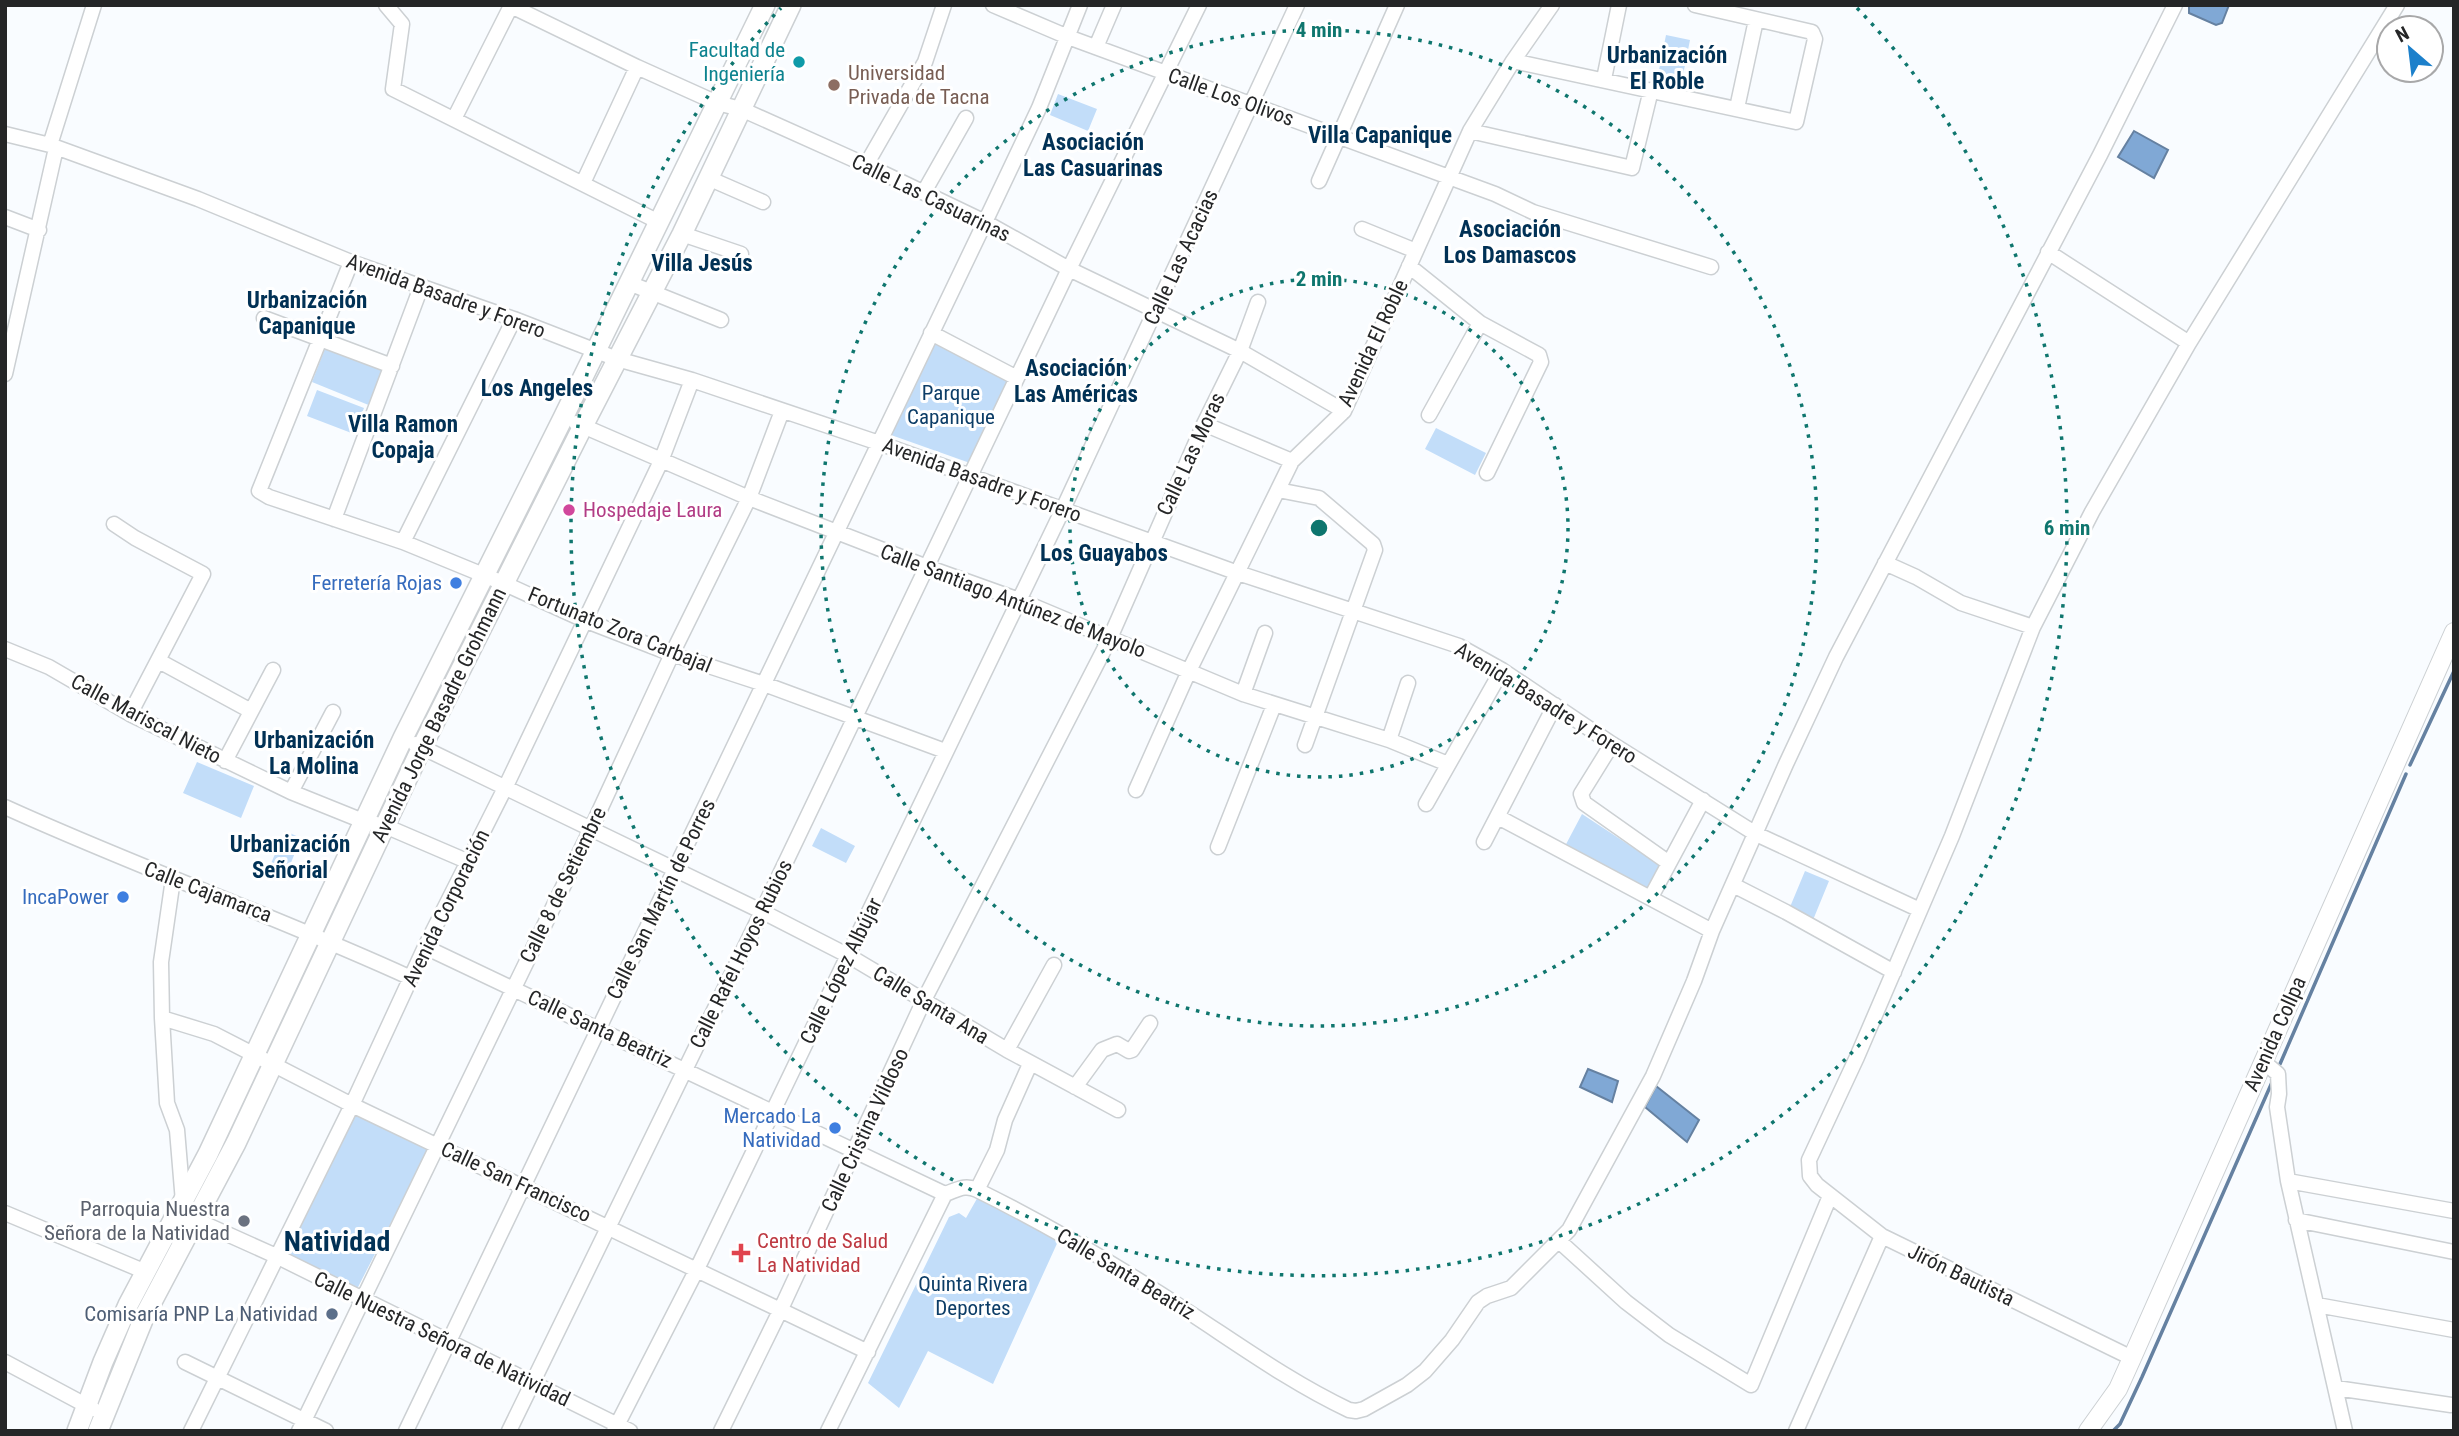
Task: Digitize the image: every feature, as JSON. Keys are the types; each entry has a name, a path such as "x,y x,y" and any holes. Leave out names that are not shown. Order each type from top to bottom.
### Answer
{"highway":[{"name":"Avenida Jorge Basadre Grohmann","path":"264,1058 311,932 363,821 765,5"},
{"name":"Avenida Jorge Basadre Grohmann","path":"77,1431 96,1417 145,1315 186,1212 264,1058 330,940 503,583 682,234 792,5"},
{"path":"673,193 696,203"},
{"name":"Avenida Jorge Basadre Grohmann","path":"96,1417 118,1326 145,1272 186,1212"}],"main road":[{"name":"Avenida Collpa","path":"2088,1431 2118,1389 2454,632"}],"street":[{"path":"5,374 39,230 53,146 94,5"},
{"path":"386,5 402,24 393,89 659,222"},
{"path":"866,165 925,62 944,5"},
{"name":"Calle Los Olivos","path":"993,5 1068,37 1495,194 1533,212 1712,267"},
{"name":"Calle San Martín de Porres","path":"406,1431 1039,108 1080,5"},
{"path":"1096,47 1114,5"},
{"name":"Calle Rafel Hoyos Rubios","path":"509,1431 1199,5"},
{"name":"Calle Las Acacias","path":"1063,509 1297,5"},
{"path":"1319,181 1397,5"},
{"name":"Avenida El Roble","path":"1136,790 1189,671 1292,461 1344,411 1471,131 1513,61 1552,5"},
{"path":"1604,79 1619,5"},
{"path":"1513,61 1796,122 1815,35 1810,31 1695,5"},
{"path":"1830,1196 1751,1385 1650,1321 1559,1241 1569,1230 1653,1076 1712,931 1836,657 2175,5"},
{"path":"1733,885 1894,972 1952,836 2033,626 2092,512 2189,342 2397,5"},
{"path":"454,119 510,6"},
{"name":"Calle Las Casuarinas","path":"510,6 637,67 718,103 741,109 925,192 1069,269 1240,351 1344,411"},
{"path":"1737,108 1756,20"},
{"path":"583,183 637,67"},
{"path":"1471,131 1632,168 1651,90"},
{"path":"925,192 967,118"},
{"name":"Avenida Basadre y Forero","path":"5,134 53,146 198,199 351,262 514,319 596,352 692,380 879,443 1238,573 1459,646 1502,670 1612,744 1756,834 1920,910"},
{"path":"708,178 763,202"},
{"path":"5,217 39,230"},
{"path":"1362,229 1416,251"},
{"path":"682,234 741,254"},
{"path":"2048,252 2189,342"},
{"path":"320,338 351,262"},
{"path":"1409,266 1480,323 1539,355 1541,362 1487,473"},
{"path":"629,284 721,320"},
{"path":"334,519 421,288"},
{"name":"Calle Las Moras","path":"974,906 1110,638 1151,541 1240,351 1258,302"},
{"path":"264,318 392,366"},
{"path":"403,542 514,319"},
{"path":"1429,415 1480,323"},
{"path":"931,333 1017,378"},
{"name":"Fortunato Zora Carbajal","path":"320,338 259,491 403,542 584,620 672,654 764,684 945,751"},
{"name":"Avenida Corporación","path":"191,1431 352,1105 425,947 506,786 661,461 692,380"},
{"name":"Calle 8 de Setiembre","path":"302,1425 749,498 782,411"},
{"name":"Calle Santiago Antúnez de Mayolo","path":"563,418 749,498 927,568 1019,600 1243,694 1389,740 1448,764"},
{"path":"1204,424 1292,461"},
{"path":"1278,490 1319,498 1373,544 1375,554 1305,745"},
{"name":"Calle López Albújar","path":"620,1429 1063,509"},
{"path":"114,524 202,574 130,714"},
{"path":"1885,563 1961,603 2033,626"},
{"path":"1243,694 1265,632"},
{"name":"Calle Mariscal Nieto","path":"5,649 49,667 130,714 291,792 363,821 385,826 469,862"},
{"path":"159,661 251,711"},
{"path":"225,761 273,670"},
{"path":"1426,804 1502,670"},
{"path":"1389,740 1408,683"},
{"path":"1218,847 1274,705"},
{"path":"1484,842 1555,705"},
{"path":"291,792 333,712"},
{"name":"Calle Santa Ana","path":"403,738 761,911 849,957 1030,1064 1118,1110"},
{"path":"1612,744 1581,794 1584,803 1669,863"},
{"path":"1651,897 1703,800"},
{"name":"Calle Cajamarca","path":"5,807 173,880 330,940 411,978"},
{"path":"1498,817 1712,931"},
{"path":"173,880 161,962 162,1018 167,1104 177,1130 180,1180 186,1212"},
{"name":"Calle Cristina Vildoso","path":"721,1431 855,1152 924,1000 974,906"},
{"name":"Calle Santa Beatriz","path":"425,947 945,1194"},
{"path":"1007,1050 1054,965"},
{"name":"Jirón Bautista","path":"1894,972 1809,1160 1810,1176 1830,1196 1882,1236 2132,1358"},
{"name":"Calle San Francisco","path":"162,1018 214,1034 352,1105 868,1352"},
{"path":"1076,1087 1102,1050 1117,1044 1132,1050 1150,1023"},
{"path":"2264,1062 2278,1074 2277,1108 2287,1181 2345,1431"},
{"path":"828,1431 945,1194 969,1186 977,1190 996,1150 1004,1120 1030,1064"},
{"path":"2287,1181 2454,1211"},
{"name":"Calle Santa Beatriz","path":"977,1190 1135,1278 1275,1371 1335,1403 1356,1411 1416,1380 1436,1361 1478,1303 1511,1288 1559,1241"},
{"name":"Calle Nuestra Señora de Natividad","path":"186,1212 362,1301 532,1382 620,1429"},
{"path":"5,1213 145,1272"},
{"path":"2296,1220 2454,1252"},
{"path":"1796,1431 1882,1236"},
{"path":"2317,1305 2454,1330"},
{"path":"5,1362 96,1417"},
{"path":"185,1362 302,1425 326,1431"},
{"path":"2336,1388 2451,1405"}],"green space":[{"path":"1666,35 1690,40 1681,85 1657,80"},
{"path":"1058,94 1097,109 1088,131 1050,115"},
{"name":"Parque Capanique","path":"935,342 1010,382 970,463 891,435"},
{"path":"326,346 385,369 371,406 312,382"},
{"path":"317,390 364,408 354,434 307,416"},
{"path":"1436,428 1486,453 1475,475 1425,449"},
{"path":"197,762 254,786 241,818 183,793"},
{"path":"1582,814 1664,868 1649,894 1564,848"},
{"path":"821,828 855,846 846,863 812,846"},
{"path":"285,831 301,838 286,875 269,868"},
{"path":"1805,871 1829,881 1813,920 1790,907"},
{"path":"356,1109 430,1146 354,1295 282,1257"},
{"name":"Quinta Rivera Deportes","path":"979,1195 1060,1237 993,1384 928,1351 899,1408 868,1383 949,1217 959,1213 966,1218"}],"shaded area":[{"path":"2189,5 2229,5 2222,23 2216,25 2189,13"},
{"path":"2134,131 2168,150 2154,178 2118,157"},
{"path":"1588,1069 1618,1081 1612,1102 1580,1087"},
{"path":"1656,1086 1699,1120 1687,1142 1645,1107"}],"waterway":[{"path":"2410,765 2454,671"},
{"path":"2280,1064 2406,774"},
{"path":"2113,1431 2120,1424 2142,1377 2273,1080"}],"place":[{"name":"Facultad de Ingeniería","path":"799,62"},
{"name":"Universidad Privada de Tacna","path":"834,85"},
{"name":"Hospedaje Laura","path":"569,510"},
{"name":"Ferretería Rojas","path":"456,583"},
{"name":"IncaPower","path":"123,897"},
{"name":"Mercado La Natividad","path":"835,1128"},
{"name":"Parroquia Nuestra Señora de la Natividad","path":"244,1221"},
{"name":"Centro de Salud La Natividad","path":"741,1253"},
{"name":"Comisaría PNP La Natividad","path":"332,1314"}],"district":[{"name":"Urbanización El Roble","path":"1667,68"},
{"name":"Villa Capanique","path":"1380,135"},
{"name":"Asociación Las Casuarinas","path":"1093,155"},
{"name":"Asociación Los Damascos","path":"1510,242"},
{"name":"Villa Jesús","path":"702,263"},
{"name":"Urbanización Capanique","path":"307,313"},
{"name":"Asociación Las Américas","path":"1076,381"},
{"name":"Los Angeles","path":"537,388"},
{"name":"Villa Ramon Copaja","path":"403,437"},
{"name":"Los Guayabos","path":"1104,553"},
{"name":"Urbanización La Molina","path":"314,753"},
{"name":"Urbanización Señorial","path":"290,857"},
{"name":"Natividad","path":"337,1241"}]}
